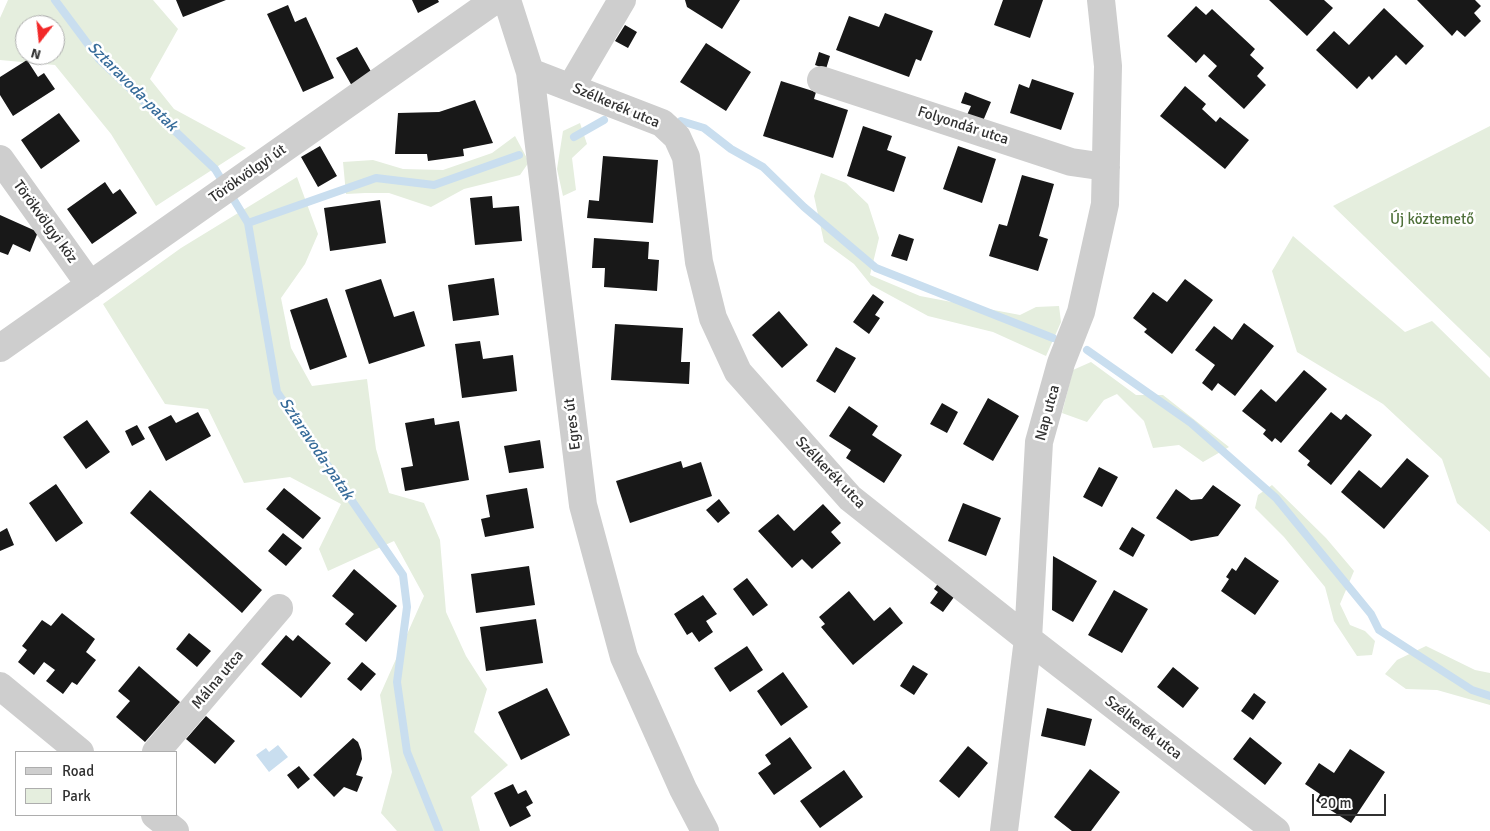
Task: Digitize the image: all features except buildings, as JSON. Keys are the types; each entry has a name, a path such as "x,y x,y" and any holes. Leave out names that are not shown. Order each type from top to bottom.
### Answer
{"street":[{"name":"Törökvölgyi út","path":"0,348 495,0"},
{"name":"Egres út","path":"507,0 530,72 583,505 624,657 683,789 705,831"},
{"path":"571,87 622,0"},
{"name":"Nap utca","path":"1004,831 1028,639 1039,442 1061,363 1081,312 1105,204 1108,66 1101,0"},
{"name":"Szélkerék utca","path":"530,72 662,123 677,137 686,157 698,262 713,318 738,372 850,498 1276,831"},
{"name":"Folyondár utca","path":"821,80 1071,162 1106,167"},
{"name":"Törökvölgyi köz","path":"0,159 90,285"},
{"name":"Málna utca","path":"157,751 279,608"},
{"path":"0,686 79,751"},
{"path":"157,816 175,831"}],"green space":[{"path":"8,0 153,0 178,29 150,79 174,109 246,148 156,206 111,134 55,65 65,65 65,15 15,15 15,61 0,60 0,18"},
{"path":"580,123 587,144 572,158 576,190 563,196 557,169 563,131"},
{"name":"Új köztemető","path":"1490,126 1490,358 1333,206"},
{"path":"515,136 529,162 520,175 464,189 431,207 389,193 346,194 343,162 373,160 403,169 443,170 492,153"},
{"path":"821,173 846,183 868,204 879,238 870,275 920,296 1020,315 1036,307 1059,306 1061,322 1046,356 993,332 928,316 871,285 854,264 824,242 814,196"},
{"path":"297,177 318,234 305,264 281,298 291,348 312,386 367,379 376,449 389,493 424,503 440,540 446,612 466,656 487,689 474,732 508,765 471,797 480,831 397,831 381,813 392,772 380,695 424,596 394,541 328,571 319,549 341,504 290,477 244,483 208,409 165,404 103,304 181,248"},
{"path":"1293,236 1405,332 1432,321 1490,378 1490,532 1457,503 1442,459 1383,404 1297,352 1272,271"},
{"path":"1091,362 1136,395 1163,395 1229,447 1203,462 1179,445 1153,448 1144,421 1117,394 1104,400 1087,422 1062,413 1073,370"},
{"path":"1272,485 1326,538 1354,571 1340,604 1350,625 1365,631 1375,641 1372,655 1357,656 1334,621 1325,587 1284,537 1255,508 1258,495"},
{"path":"1426,646 1475,670 1490,673 1490,705 1437,690 1406,689 1385,674 1397,660"}],"water":[{"path":"278,745 288,757 269,772 256,755 266,748 269,752"}],"waterway":[{"name":"Sztaravoda-patak","path":"55,0 99,59 215,169 248,223 277,392 403,575 407,607 397,682 407,752 439,831"},
{"path":"574,137 604,120"},
{"path":"681,121 704,128 731,149 763,167 804,207 876,268 1053,338"},
{"path":"248,223 376,178 434,185 519,155"},
{"path":"1087,350 1191,423 1276,498 1371,614 1379,630 1472,690 1490,696"}]}
